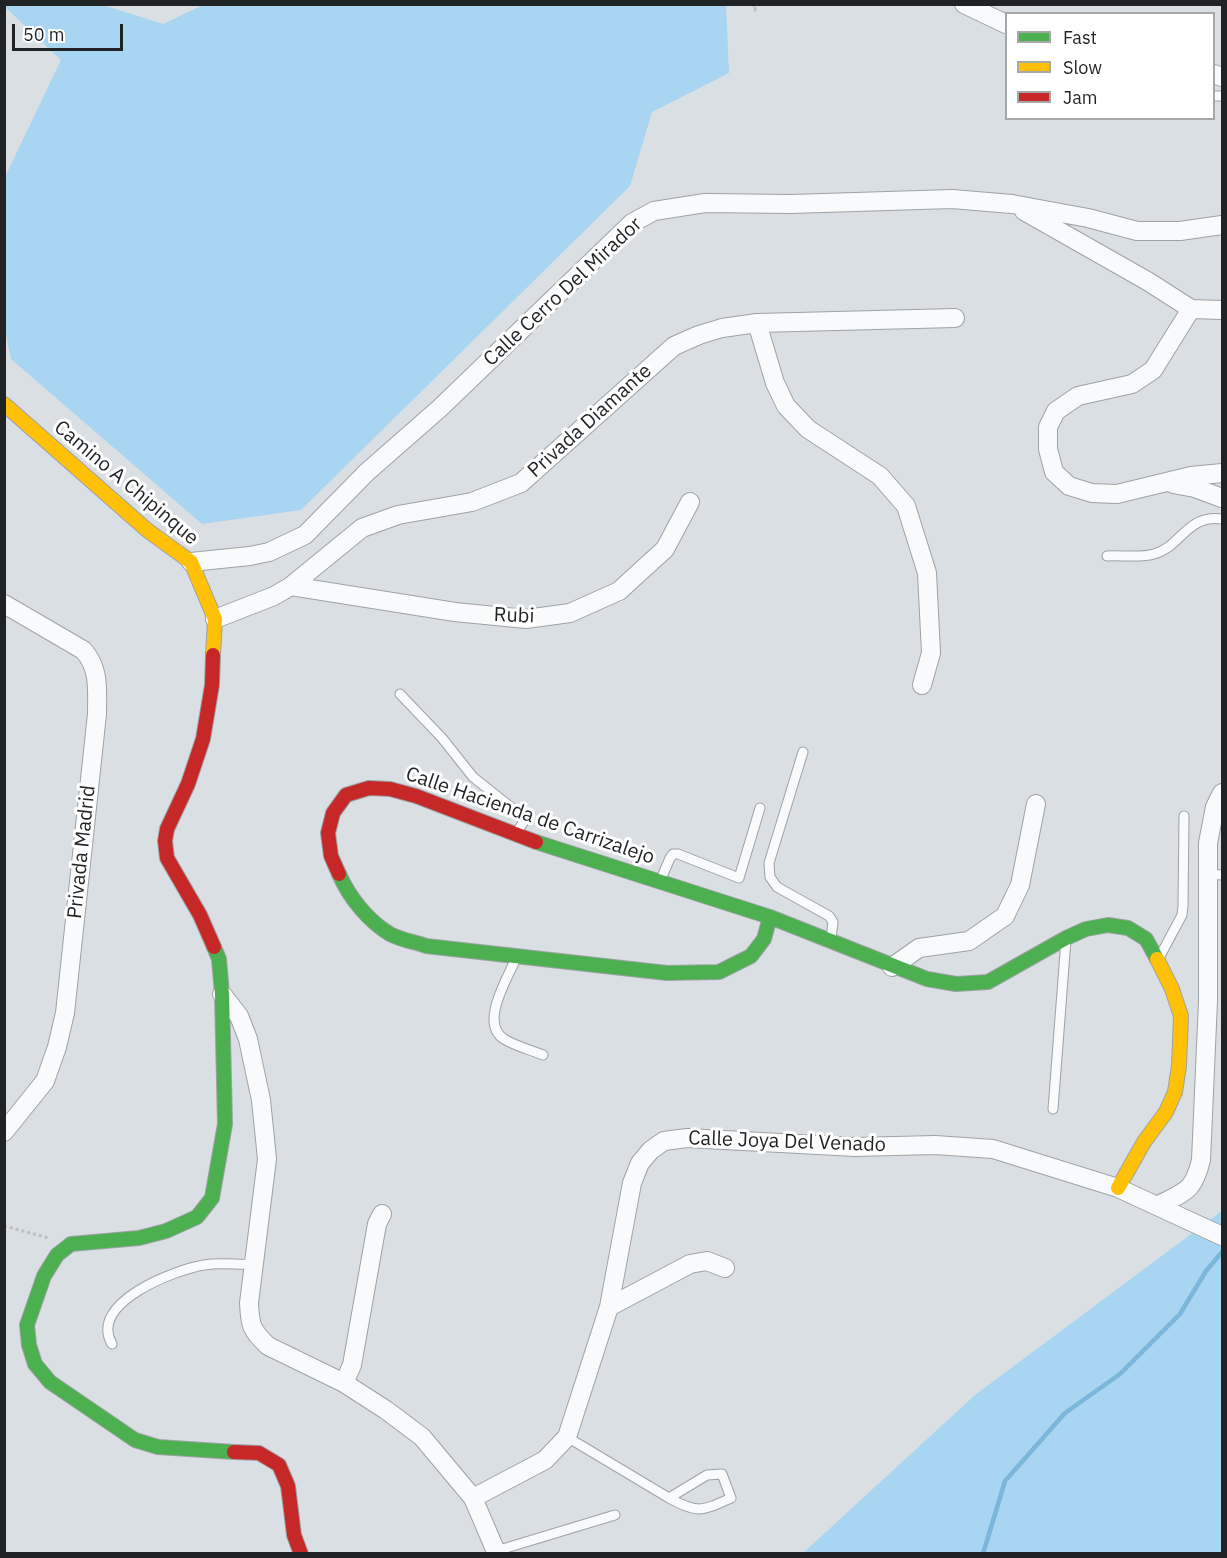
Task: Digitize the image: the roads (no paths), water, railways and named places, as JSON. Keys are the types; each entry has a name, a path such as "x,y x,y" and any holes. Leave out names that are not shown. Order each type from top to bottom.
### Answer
{"street":[{"path":"964,4 1005,24"},
{"name":"Calle Cerro Del Mirador","path":"191,562 269,552 305,535 368,472 440,408 632,223 654,211 705,203 791,204 952,199 1012,204 1149,282 1191,309"},
{"path":"1012,204 1088,218 1137,231 1180,231 1222,225"},
{"path":"1222,310 1191,309 1153,370 1132,384 1078,396 1056,411 1048,427 1047,449 1054,472 1069,486 1092,493 1117,494 1191,476 1222,474"},
{"name":"Privada Diamante","path":"215,620 274,596 291,586 362,528 398,515 472,502 521,483 674,346 722,328 757,323 955,318"},
{"path":"757,323 775,383 786,406 808,429 880,476 906,506 927,573 931,653 922,685"},
{"name":"Camino A Chipinque","path":"4,404 147,530 191,562 215,620 212,685 203,739 188,784 167,829 165,841 167,858 200,915 219,959 225,1124 212,1198 197,1217 166,1231 139,1238 71,1244 57,1255 44,1276 27,1325 29,1345 35,1364 50,1382 135,1440 158,1447 260,1453 279,1465 288,1486 294,1535 302,1554"},
{"path":"1163,483 1195,488 1222,498"},
{"name":"Rubi","path":"291,586 455,612 526,619 570,613 619,591 665,549 690,502"},
{"name":"Privada Madrid","path":"4,604 83,650 91,659 97,675 97,714 65,1013 57,1047 45,1080 4,1132"},
{"name":"Calle Hacienda de Carrizalejo","path":"770,917 764,939 752,956 719,972 667,973 426,946 391,934 364,913 344,886 331,856 328,832 333,813 346,795 369,788 390,789 416,796 514,835 770,917 892,967 927,979 956,984 988,982 1086,929 1108,925 1128,928 1146,939 1172,988 1181,1017 1179,1066 1175,1092 1166,1112 1144,1142 1118,1188"},
{"path":"1157,1206 1187,1191 1196,1179 1201,1160 1215,875 1208,843 1215,807 1222,793"},
{"path":"892,967 919,948 969,941 1005,916 1020,885 1036,804"},
{"path":"222,994 239,1016 248,1039 261,1100 267,1159 249,1303 250,1323 258,1337 267,1346 344,1383 422,1437 473,1498 496,1552"},
{"name":"Calle Joya Del Venado","path":"473,1498 545,1460 567,1437 609,1307 632,1183 640,1163 651,1150 664,1141 687,1138 855,1147 935,1145 983,1148 1118,1188 1222,1236"},
{"path":"344,1383 352,1365 377,1224 382,1214"},
{"path":"609,1307 690,1264 707,1261 725,1268"}],"lane":[{"path":"1107,556 1154,554 1201,520 1222,519"},
{"path":"400,694 442,738 473,777 522,816 524,823 514,835"},
{"path":"802,752 769,863 770,877 777,887 829,916 833,922 831,942"},
{"path":"660,881 674,854 739,878 760,808"},
{"path":"1158,960 1182,915 1184,816"},
{"path":"1053,1109 1066,938"},
{"path":"517,956 495,1007 493,1023 502,1038 543,1055"},
{"path":"112,1344 107,1334 108,1322 126,1298 166,1276 205,1265 255,1264"},
{"path":"567,1437 669,1498 685,1507 703,1510 732,1498 722,1474 707,1475 669,1498"},
{"path":"496,1552 615,1515"}],"waterway":[{"path":"983,1554 1005,1481 1065,1413 1120,1374 1180,1314 1206,1271 1222,1252"}]}
